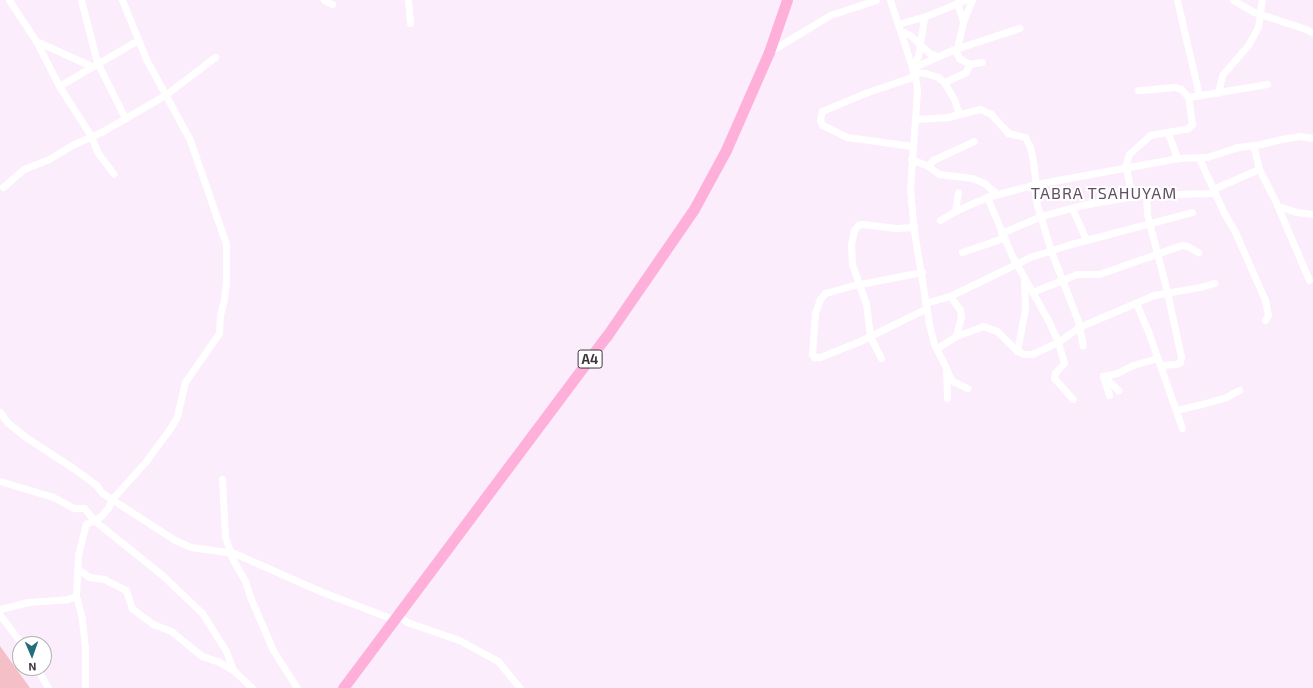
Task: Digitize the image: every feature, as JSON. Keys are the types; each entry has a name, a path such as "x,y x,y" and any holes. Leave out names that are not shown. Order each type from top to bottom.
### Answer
{"highway":[{"name":"A4","path":"343,688 606,337 694,209 726,150 769,52 787,0"}],"street":[{"path":"9,0 36,41 59,86 91,136 98,153 108,170 114,174"},
{"path":"81,0 94,64 125,118"},
{"path":"85,688 85,648 82,618 76,596 78,555 86,524 95,521 108,508 112,499 146,461 166,435 178,416 185,382 219,333 220,311 224,299 227,259 226,244 190,140 165,95 138,40 122,0"},
{"path":"324,0 332,4"},
{"path":"408,0 410,23"},
{"path":"769,52 830,15 876,0"},
{"path":"890,0 913,72 917,91 910,188 914,227 922,272 925,306 937,348 952,381 967,388"},
{"path":"899,27 965,0"},
{"path":"972,0 963,22 956,49 959,58 969,64 982,62"},
{"path":"1177,0 1199,95"},
{"path":"1232,0 1261,14 1306,29 1313,33"},
{"path":"1218,93 1222,75 1248,45 1258,27 1262,0"},
{"path":"957,3 963,22"},
{"path":"913,72 920,46 924,17"},
{"path":"899,27 910,35 920,46 937,56"},
{"path":"912,146 847,137 822,125 820,119 822,111 913,72 937,56 1019,28"},
{"path":"59,86 94,64 138,40"},
{"path":"36,41 94,64"},
{"path":"3,187 24,169 48,159 165,95 215,58"},
{"path":"944,82 966,72 969,64"},
{"path":"913,72 926,73 944,82 954,99 958,114"},
{"path":"1188,97 1267,84"},
{"path":"1132,197 1126,167 1129,154 1150,135 1168,133 1188,128 1192,124 1188,97 1181,89 1175,87 1138,90"},
{"path":"915,119 948,117 980,109 991,114 1008,133 1025,137 1030,147 1036,184 1034,194 1051,250 1079,327 1083,346"},
{"path":"1168,133 1176,158"},
{"path":"940,220 955,211 987,197 1036,184 1176,158 1199,158 1238,147 1298,136 1313,138"},
{"path":"928,166 933,160 974,141"},
{"path":"1253,145 1259,169 1278,206 1309,280"},
{"path":"1199,158 1235,232 1265,300 1268,315 1265,320"},
{"path":"911,159 928,166 939,174 972,178 984,183 997,194"},
{"path":"962,252 1041,216 1072,208 1146,194 1214,191 1259,169"},
{"path":"955,211 958,192"},
{"path":"1103,376 1117,373 1133,365 1159,362 1176,364 1180,362 1181,357 1167,292 1147,214 1146,194"},
{"path":"987,197 1015,263 1024,281 1047,318 1058,342 1064,363 1055,373 1054,378 1073,399"},
{"path":"1278,206 1296,212 1313,214"},
{"path":"1072,208 1086,240"},
{"path":"922,272 833,290 825,293 820,299 815,312 812,354 814,357 820,357 870,336 925,306 950,296 1015,263 1051,250 1150,222 1192,212"},
{"path":"881,358 870,336 866,304 852,264 851,244 854,230 858,225 896,228 914,227"},
{"path":"1032,292 1077,274 1099,274 1182,245 1198,252"},
{"path":"1017,351 1025,309 1024,281"},
{"path":"937,348 956,336 983,326 997,331 1017,351 1024,354 1032,354 1058,342 1079,327 1136,303 1167,292 1200,287 1214,282"},
{"path":"950,296 960,310 961,317 956,336"},
{"path":"1136,303 1141,313 1182,428"},
{"path":"946,368 947,398"},
{"path":"1103,376 1118,390"},
{"path":"1103,376 1109,395"},
{"path":"1176,410 1202,404 1238,390"},
{"path":"0,412 7,422 24,436 74,468 96,485 102,493 175,540 191,547 232,552 320,591 459,640 498,661 508,671 520,688"},
{"path":"222,480 224,527 226,536 273,650 297,688"},
{"path":"0,481 53,497 74,508 84,508 95,521 161,574 202,613 226,651 233,670"},
{"path":"77,568 89,577 104,579 126,590 132,608 153,624 171,631 202,656 219,662 233,670 252,688"},
{"path":"0,609 28,602 67,600 76,596"},
{"path":"0,615 16,636"},
{"path":"42,676 48,688"}],"shaded area":[{"path":"0,646 12,663 12,676 21,676 30,688 0,688"}],"district":[{"name":"TABRA TSAHUYAM","path":"1104,193"}]}
